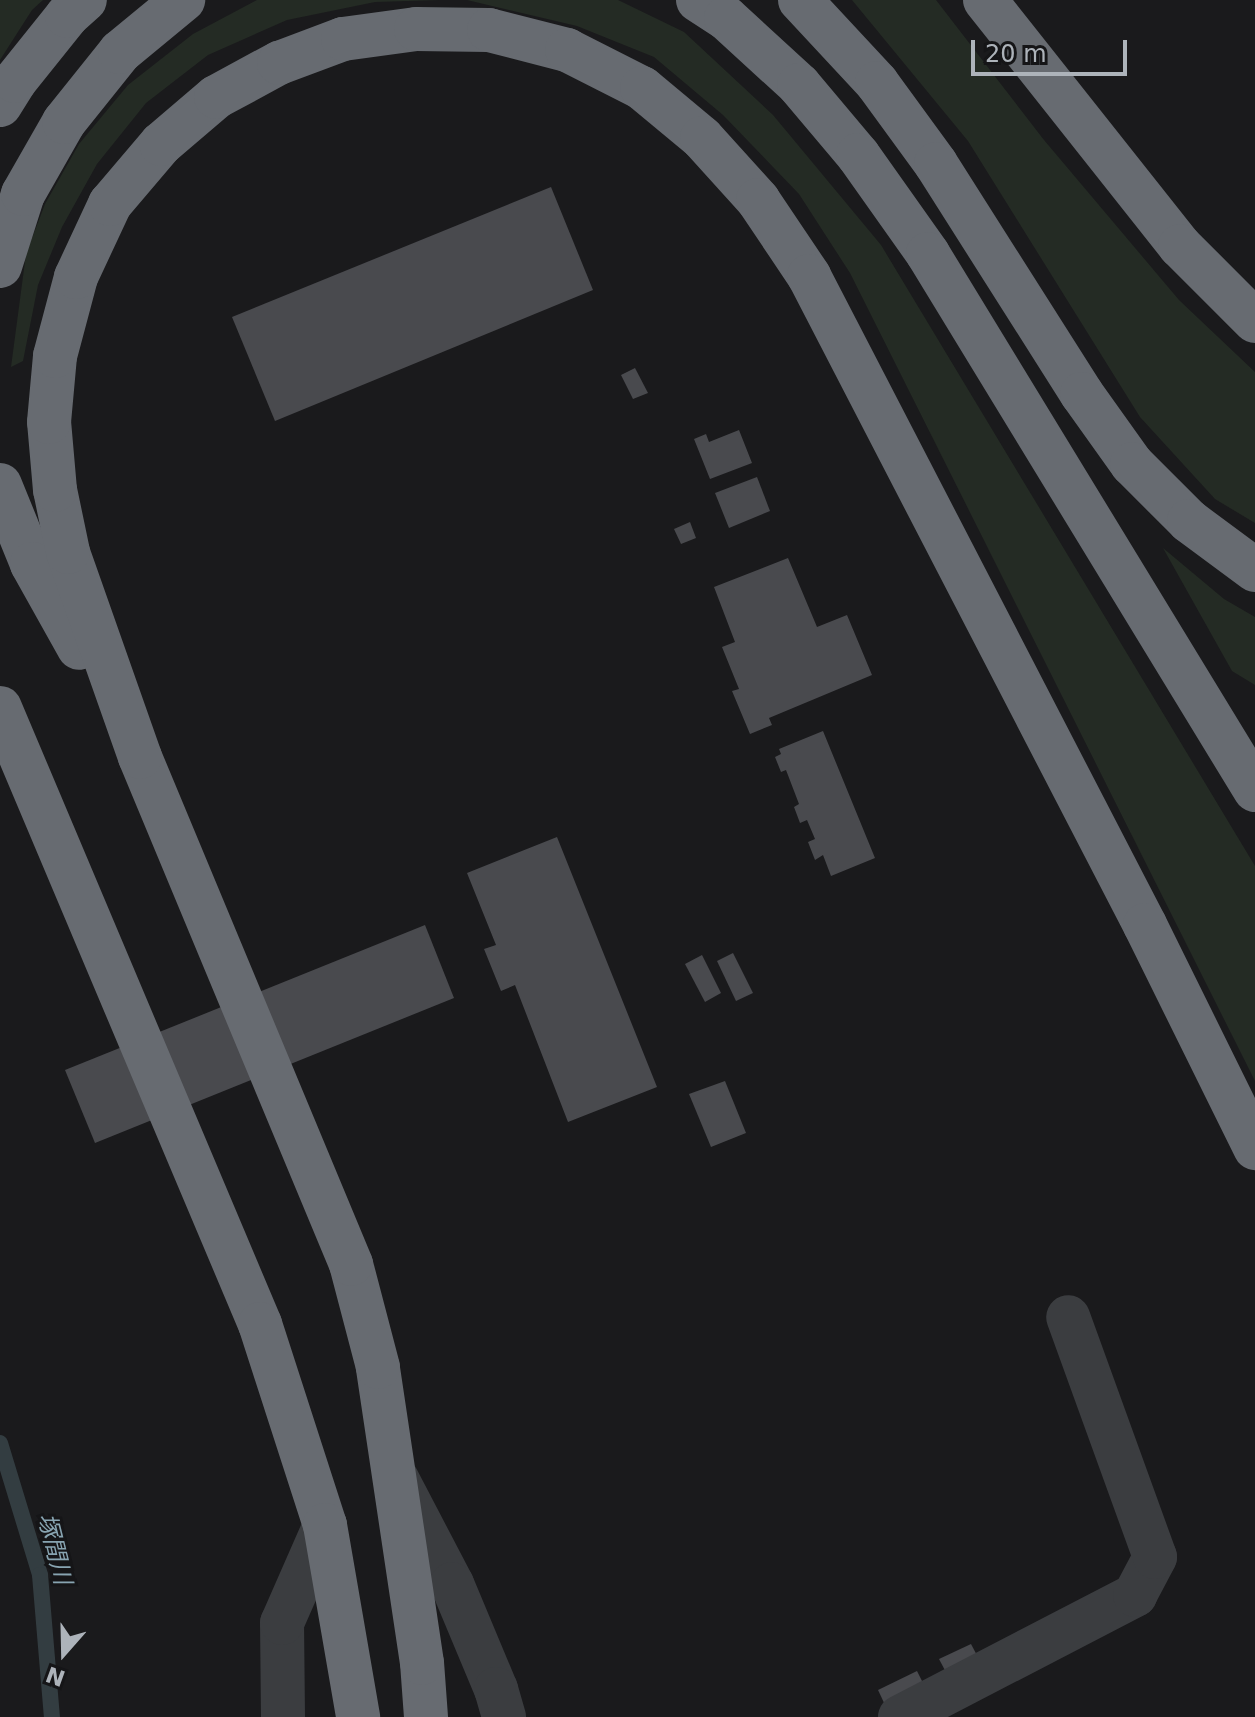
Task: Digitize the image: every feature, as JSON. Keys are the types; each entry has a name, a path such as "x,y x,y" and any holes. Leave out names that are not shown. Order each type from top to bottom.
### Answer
{"highway":[{"path":"0,105 15,81 67,16 85,0"},
{"path":"0,266 23,194 64,122 120,52 183,0"},
{"path":"698,0 726,18 799,85 858,155 911,229 1255,790"},
{"path":"800,0 877,83 936,164 1082,394 1132,464 1189,521 1255,570"},
{"path":"985,0 1180,246 1255,321"},
{"path":"426,1717 396,1477 378,1367 351,1264 140,757 68,552 55,490 49,422 55,356 76,277 110,204 161,144 216,97 279,63 343,39 416,29 489,30 567,50 642,88 702,138 758,200 809,276 1116,868 1255,1148"},
{"path":"0,485 32,564 140,757"},
{"path":"0,708 260,1324 325,1525 358,1717"}],"lane":[{"path":"900,1717 1135,1595 1155,1557 1068,1317"},
{"path":"396,1477 452,1584 496,1689 504,1717"},
{"path":"283,1717 282,1623 325,1525"}],"shaded area":[{"path":"0,0 43,0 32,10 0,60"},
{"path":"257,0 440,0 375,2 287,20 208,55 146,103 97,164 62,227 38,285 23,361 11,367 26,254 45,204 79,144 128,85 193,34"},
{"path":"467,0 618,0 684,32 773,115 881,245 1255,866 1255,1081 850,273 799,194 723,115 654,57 577,26"},
{"path":"852,0 936,0 1044,140 1179,300 1255,372 1255,523 1215,499 1140,417 968,141"},
{"path":"1163,548 1224,599 1255,617 1255,685 1232,671"}],"building":[{"path":"551,187 593,290 275,421 232,317"},
{"path":"635,368 648,393 633,399 621,375"},
{"path":"739,430 752,463 710,479 694,439 706,434 709,442"},
{"path":"757,477 770,511 729,528 715,493"},
{"path":"690,522 696,538 681,544 674,529"},
{"path":"788,558 817,627 847,615 872,675 769,718 772,725 750,734 732,691 739,689 722,647 735,642 714,587"},
{"path":"823,731 875,858 831,876 823,855 815,860 808,842 815,839 807,820 800,823 794,807 799,804 786,770 781,772 775,757 781,754 779,749"},
{"path":"557,837 657,1087 568,1122 515,985 501,991 484,949 496,945 467,873"},
{"path":"425,925 454,998 95,1143 65,1070"},
{"path":"733,953 753,993 736,1001 717,961"},
{"path":"702,955 721,993 705,1002 685,964"},
{"path":"725,1081 746,1133 711,1147 689,1094"},
{"path":"971,1644 980,1661 948,1676 939,1659"},
{"path":"917,1671 925,1687 886,1707 878,1690"}],"waterway":[{"name":"塚間川","path":"0,1443 40,1575 52,1717"}]}
